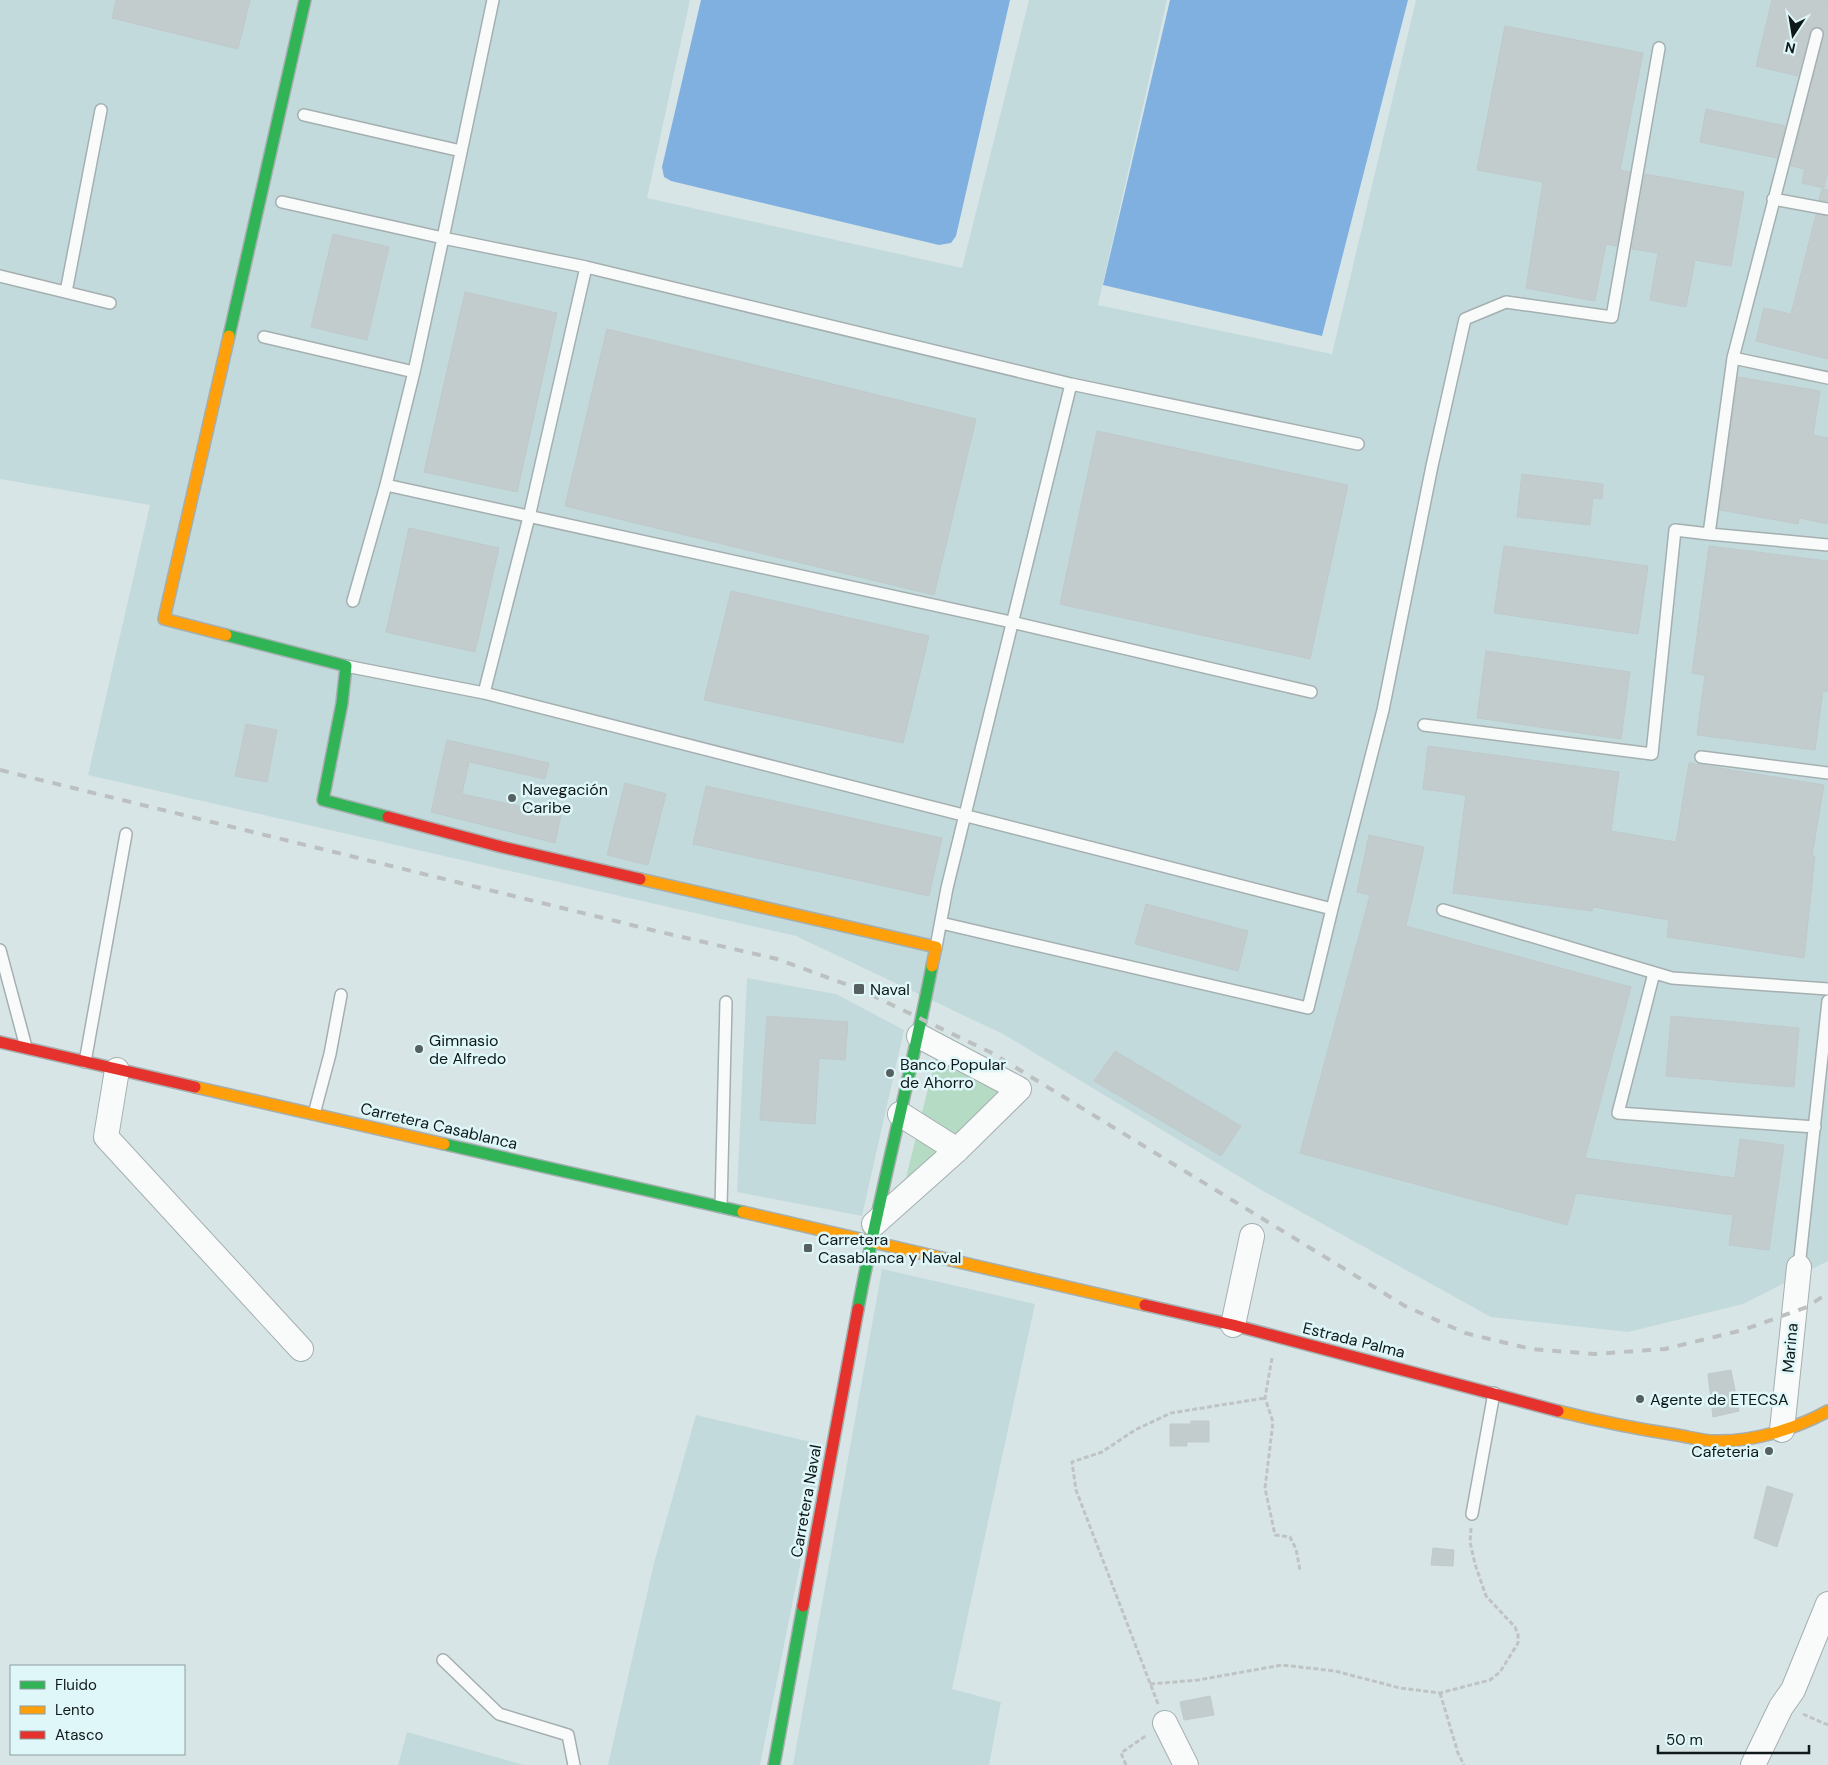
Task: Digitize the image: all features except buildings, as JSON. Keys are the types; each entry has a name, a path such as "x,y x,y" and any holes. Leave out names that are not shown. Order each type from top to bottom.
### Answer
{"main road":[{"path":"305,0 164,619 346,666 342,703 323,800 502,847 936,947"},
{"name":"Carretera Naval","path":"774,1765 872,1233 919,1036 936,947"},
{"name":"Carretera Casablanca","path":"0,1042 721,1207 872,1233"},
{"name":"Estrada Palma","path":"872,1233 1494,1392 1620,1427 1715,1441 1757,1436 1782,1430 1808,1422 1828,1411"}],"street":[{"path":"872,1233 1019,1089 919,1036"},
{"path":"117,1070 106,1137 301,1349"},
{"path":"900,1114 957,1150"},
{"path":"1233,1325 1252,1236"},
{"name":"Marina","path":"1782,1430 1799,1267"},
{"path":"1753,1765 1781,1707 1793,1690 1828,1604"},
{"path":"1165,1723 1186,1765"}],"lane":[{"path":"353,601 386,485 414,372 493,0"},
{"path":"1709,534 1733,358 1817,34"},
{"path":"941,923 1308,1008 1383,710 1432,466 1465,319 1506,302 1612,317 1659,48"},
{"path":"66,292 100,110"},
{"path":"304,115 461,151"},
{"path":"1774,198 1828,210"},
{"path":"282,202 443,238 586,266 1071,384 1358,444"},
{"path":"484,693 529,517 586,266"},
{"path":"0,276 110,303"},
{"path":"264,337 414,372"},
{"path":"1733,358 1828,378"},
{"path":"936,947 947,888 1071,384"},
{"path":"386,485 1011,622 1311,692"},
{"path":"1424,725 1652,754 1676,530 1828,545"},
{"path":"346,666 484,693 1332,909"},
{"path":"1701,757 1828,772"},
{"path":"85,1062 126,834"},
{"path":"1443,910 1672,978 1828,989"},
{"path":"0,950 26,1048"},
{"path":"1654,973 1618,1113 1816,1127"},
{"path":"314,1114 330,1054 341,996"},
{"path":"1799,1267 1816,1127 1828,1001"},
{"path":"721,1207 726,1002"},
{"path":"1472,1514 1494,1392"},
{"path":"443,1660 498,1714 568,1735 574,1765"}],"path":[{"path":"1276,1336 1265,1398 1273,1422 1265,1488 1275,1535 1290,1537 1296,1549 1300,1570"},
{"path":"1126,1765 1121,1752 1165,1723 1076,1490 1072,1462 1102,1452 1135,1430 1171,1413 1265,1398"},
{"path":"1150,1684 1206,1679 1282,1665 1336,1671 1400,1688 1440,1693 1490,1680 1500,1672 1518,1643 1514,1627 1486,1596 1470,1542 1472,1514"},
{"path":"1440,1693 1458,1753 1464,1765"},
{"path":"1781,1707 1828,1725"}],"shaded area":[{"path":"0,0 690,0 647,198 962,268 1029,0 1167,0 1098,305 1332,354 1416,0 1828,0 1828,1261 1743,1304 1628,1332 1491,1317 1263,1191 1003,1034 796,936 88,775 150,505 0,479"},
{"path":"747,978 836,994 904,1030 862,1216 737,1192"},
{"path":"882,1269 1035,1304 952,1689 1001,1702 989,1765 793,1765"},
{"path":"696,1415 824,1445 760,1765 608,1765 654,1563"},
{"path":"407,1732 524,1765 398,1765"}],"green space":[{"path":"936,1056 999,1091 904,1186"}],"water":[{"path":"701,0 1010,0 956,236 951,243 939,245 671,181 664,177 662,167"},
{"path":"1170,0 1408,0 1322,336 1103,285"}],"railway":[{"path":"0,770 777,959 859,989 992,1053 1405,1306 1465,1333 1531,1349 1594,1354 1665,1349 1743,1330 1807,1307 1828,1293"}],"traffic: fast":[{"path":"229,336 305,0"},
{"path":"226,635 346,666 342,703 323,800 388,817"},
{"path":"858,1309 875,1223 932,966"},
{"path":"444,1144 743,1212"},
{"path":"774,1765 803,1606"}],"traffic: slow":[{"path":"226,635 164,619 229,336"},
{"path":"640,879 936,947 932,966"},
{"path":"195,1087 444,1144"},
{"path":"743,1212 1145,1305"},
{"path":"1558,1411 1632,1427 1715,1441 1759,1437 1788,1429 1828,1411"}],"traffic: jam":[{"path":"388,817 502,847 640,879"},
{"path":"0,1042 195,1087"},
{"path":"1145,1305 1233,1325 1558,1411"},
{"path":"803,1606 858,1309"}],"place":[{"name":"Navegación Caribe","path":"512,798"},
{"name":"Naval","path":"859,989"},
{"name":"Gimnasio de Alfredo","path":"419,1049"},
{"name":"Banco Popular de Ahorro","path":"890,1073"},
{"name":"Carretera Casablanca y Naval","path":"808,1248"},
{"name":"Agente de ETECSA","path":"1640,1399"},
{"name":"Cafeteria","path":"1769,1451"}]}
